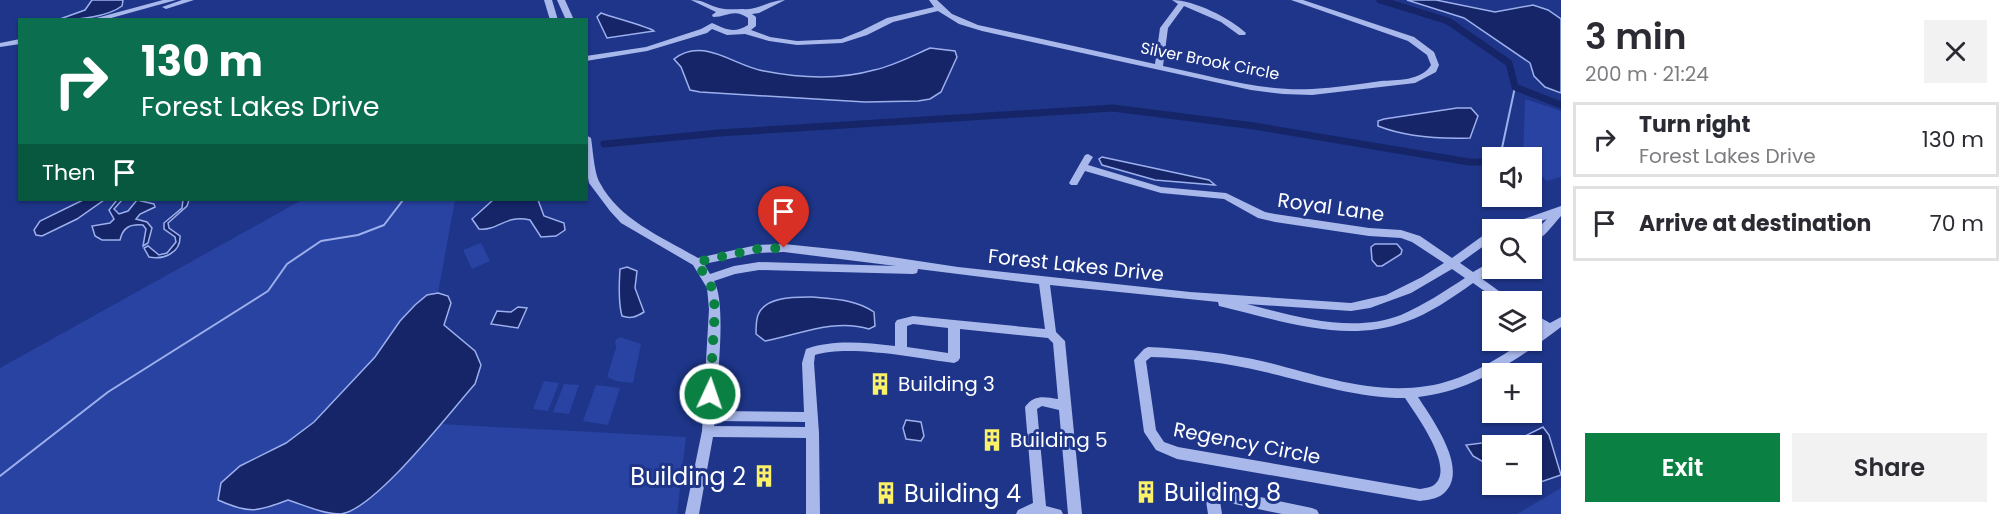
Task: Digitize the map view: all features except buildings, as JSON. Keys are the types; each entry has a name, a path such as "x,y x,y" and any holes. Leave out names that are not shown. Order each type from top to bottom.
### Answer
{"street":[{"path":"121,18 172,0"},
{"path":"99,18 138,5 151,6 190,0"},
{"path":"548,0 553,18"},
{"path":"561,0 569,18"},
{"path":"695,0 716,13 726,11 754,14 781,0"},
{"name":"Silver Brook Circle","path":"933,0 939,8 955,20 971,26 1251,87 1312,92 1415,80 1433,70 1435,65 1431,54 1411,39 1295,0"},
{"path":"1159,67 1164,28 1179,2 1224,20 1242,33"},
{"path":"588,59 647,50 715,27 731,33 750,30 770,39 796,43 842,41 890,20 939,8"},
{"path":"715,27 716,13"},
{"path":"750,30 754,14"},
{"path":"0,39 18,35"},
{"path":"0,45 18,41"},
{"path":"588,149 594,183 614,209 625,220 697,262 708,279 715,309 708,431 692,514"},
{"name":"Royal Lane","path":"1074,183 1086,162 1161,190 1226,196 1262,215 1275,218 1369,232 1401,234 1416,239 1493,291"},
{"path":"1536,219 1561,210"},
{"path":"1542,231 1561,210"},
{"name":"Forest Lakes Drive","path":"697,262 757,249 784,248 852,255 958,271 1190,296 1351,307 1381,302 1453,263 1482,243"},
{"name":"Forest Lakes Drive","path":"708,279 734,270 759,266 958,271"},
{"name":"Forest Lakes Drive","path":"1190,296 1317,323 1354,326 1390,323 1418,311 1482,271"},
{"path":"1044,280 1051,334"},
{"path":"1313,306 1317,323"},
{"path":"901,351 901,322 913,320 1051,334 1059,341 1075,514"},
{"name":"Regency Circle","path":"1409,394 1437,439 1448,466 1446,481 1438,490 1420,495 1178,453 1160,446 1150,432 1140,360 1148,352 1221,358 1365,391 1409,394 1450,386 1497,366 1561,321"},
{"path":"1542,324 1550,329"},
{"path":"813,514 813,433 808,363 810,352 817,348 901,351 954,358 954,325"},
{"path":"1040,510 1031,407 1041,401 1066,406"},
{"path":"709,416 812,417"},
{"path":"708,431 813,433"},
{"path":"1215,514 1213,501 1217,494 1312,514"},
{"path":"1023,514 1034,509 1056,514"}],"shaded area":[{"path":"92,0 123,0 122,6 109,13 84,18 63,18 85,10"},
{"path":"1407,0 1436,0 1495,12 1533,5 1548,10 1561,19 1561,93 1545,87 1534,76 1530,63 1464,18"},
{"path":"601,13 654,31 607,38 597,17"},
{"path":"930,48 955,51 957,57 941,92 930,99 918,101 865,102 700,92 690,90 681,67 674,59 696,50 707,51 764,71 833,77 881,68"},
{"path":"1525,99 1561,111 1561,177 1547,181 1542,176 1542,147 1523,147"},
{"path":"1471,108 1478,116 1470,138 1400,133 1378,126 1378,121 1384,119"},
{"path":"1102,157 1209,180 1215,185 1155,180 1102,165 1099,159"},
{"path":"81,201 103,201 77,219 42,236 36,235 34,230 40,221"},
{"path":"116,201 121,201 114,209 119,214 128,211 136,201 154,204 155,207 140,214 136,219 147,222 152,228 148,243 143,246 146,229 143,225 128,227 120,240 102,240 95,236 92,226 110,223 114,219 109,210"},
{"path":"183,201 189,201 187,206 168,223 169,228 180,236 178,247 165,256 149,257 144,248 148,246 159,255 167,253 176,242 175,237 164,229 164,223 182,208"},
{"path":"300,201 455,201 438,293 427,297 410,310 375,357 339,398 307,428 289,441 240,466 260,511 288,500 328,514 0,514 0,368"},
{"path":"492,201 538,201 544,216 564,223 565,230 556,236 541,237 530,220 514,219 492,228 479,229 472,219"},
{"path":"481,243 490,261 472,269 463,250"},
{"path":"1375,244 1397,244 1402,250 1401,254 1382,266 1377,266 1372,260 1371,247"},
{"path":"627,267 637,271 635,288 644,312 631,317 622,316 619,299 620,269"},
{"path":"438,293 448,296 451,303 444,325 475,351 481,365 475,384 411,458 373,496 356,508 341,514 321,511 288,500 253,510 238,508 218,500 221,483 240,466 286,443 314,422 375,357 400,321 415,305 427,295"},
{"path":"812,297 859,304 874,312 875,326 869,329 843,325 830,326 765,341 756,334 758,315 767,304 782,299"},
{"path":"518,307 527,308 518,328 491,324 497,311 511,312"},
{"path":"620,337 641,344 633,383 616,381 607,377 616,348 615,340"},
{"path":"544,381 559,383 548,411 533,409"},
{"path":"564,384 579,385 569,414 553,412"},
{"path":"596,385 620,388 608,425 583,421"},
{"path":"906,420 921,422 924,436 921,441 906,439 903,428"},
{"path":"440,424 686,437 677,514 341,514 369,500 382,489"},
{"path":"1543,427 1549,435 1561,475 1542,482 1542,435 1527,435"},
{"path":"1482,443 1482,461 1473,456 1466,445"},
{"path":"1561,488 1561,514 1517,514"}],"waterway":[{"path":"1380,0 1448,21 1509,63 1515,87 1561,105"},
{"path":"1502,147 1515,87"},
{"path":"604,144 719,133 1113,108 1254,126 1469,162 1482,162"},
{"path":"0,476 108,392 268,291 287,264 321,241 358,235 384,225 402,201"}],"place":[{"name":"Building 3","path":"880,384"},
{"name":"Building 5","path":"992,440"},
{"name":"Building 2","path":"764,476"},
{"name":"Building 8","path":"1146,492"},
{"name":"Building 4","path":"886,493"}],"route":[{"path":"710,394 715,309 712,288 697,262 757,249 784,248"}]}
